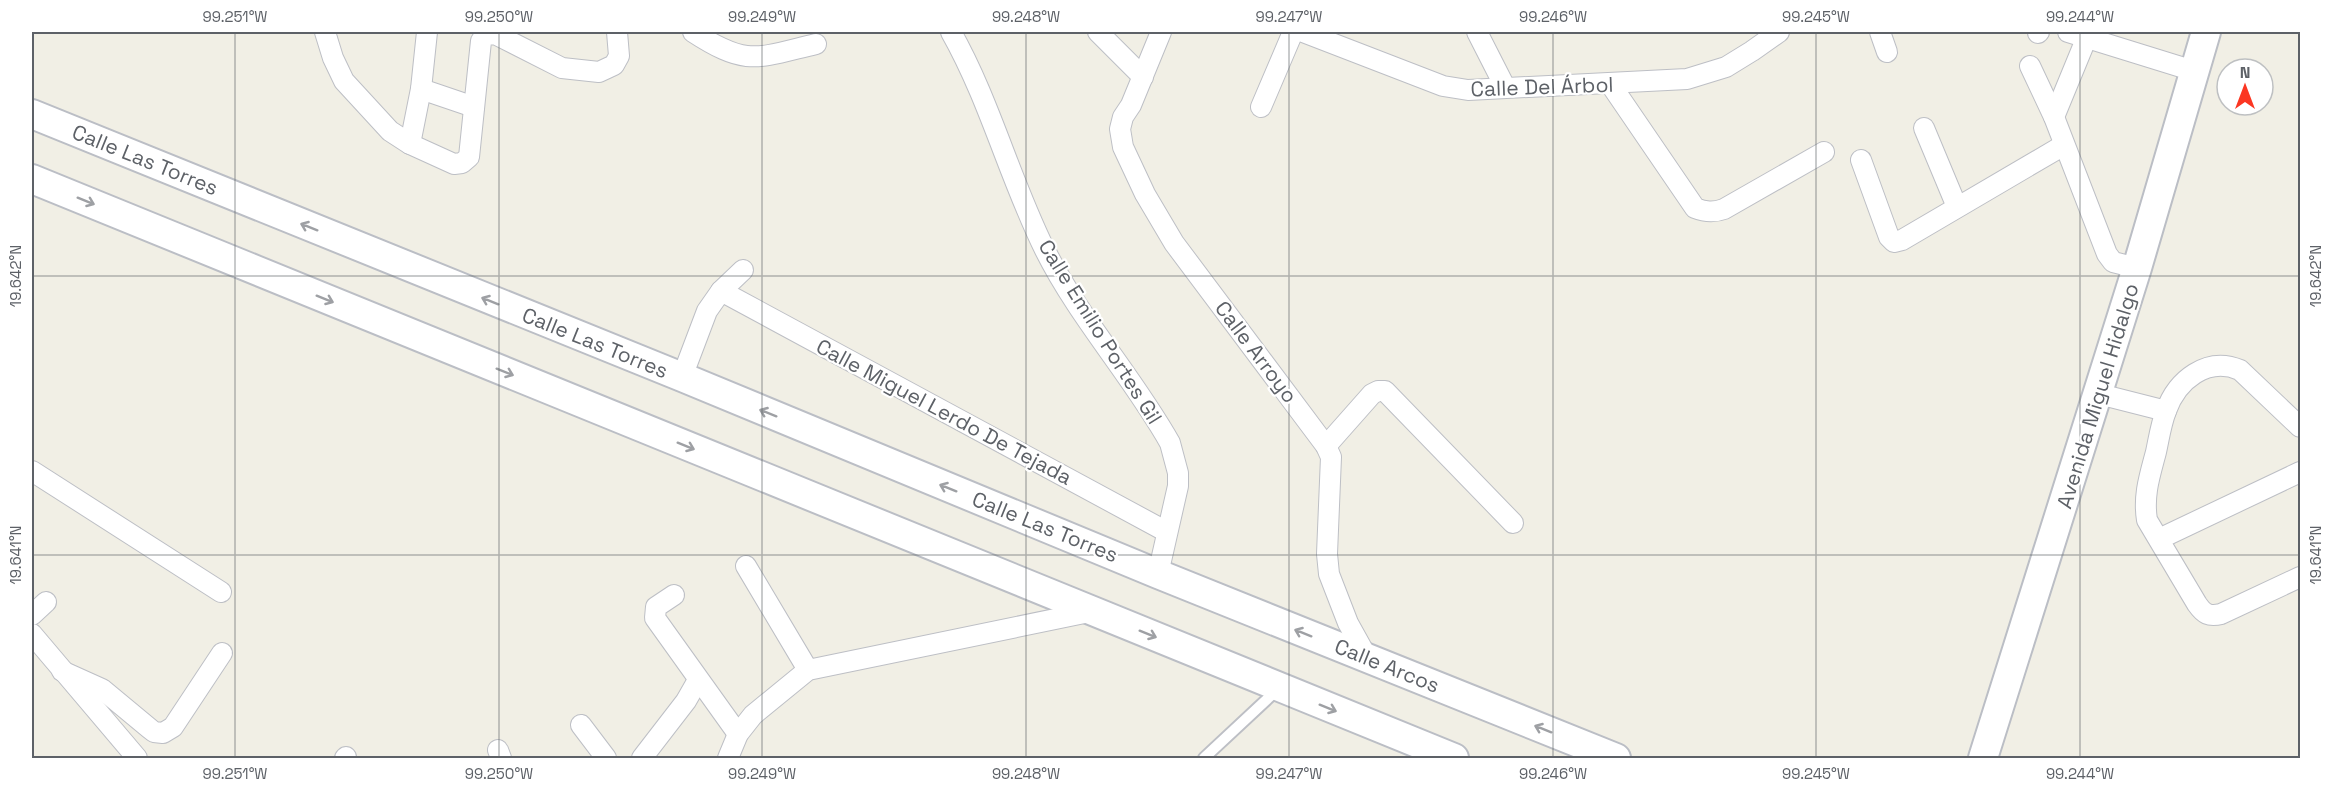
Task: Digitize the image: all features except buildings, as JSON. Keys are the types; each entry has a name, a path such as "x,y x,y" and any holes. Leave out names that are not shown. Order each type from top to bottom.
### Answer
{"main road":[{"name":"Avenida Miguel Hidalgo","path":"1983,759 2099,394 2206,32"},
{"name":"Calle Las Torres","path":"32,114 682,377 1158,574"},
{"path":"32,179 1454,759"},
{"name":"Calle Arcos","path":"1158,574 1616,759"}],"street":[{"path":"325,32 333,58 344,81 390,131 410,144 454,164 462,163 469,157 481,41 486,34 495,34 562,68 599,72 614,65 619,56 617,32"},
{"path":"410,144 421,89 427,32"},
{"path":"693,32 724,51 751,57 764,57 816,44"},
{"name":"Calle Emilio Portes Gil","path":"951,32 999,138 1026,210 1046,252 1170,443 1178,472 1178,486 1158,574"},
{"path":"1098,32 1143,77"},
{"name":"Calle Arroyo","path":"1161,32 1143,77 1123,117 1120,137 1145,194 1174,243 1326,446"},
{"path":"1261,106 1293,32"},
{"name":"Calle Del Árbol","path":"1304,32 1443,86 1468,90 1611,85 1687,79 1726,67 1779,32"},
{"path":"1477,32 1506,87"},
{"path":"1880,32 1887,52"},
{"path":"2068,32 2088,35 2193,71"},
{"path":"2054,117 2088,35"},
{"path":"2030,66 2054,117 2107,254 2113,262 2137,268"},
{"path":"1611,85 1695,208 1701,211 1724,209 1824,152"},
{"path":"421,89 474,107"},
{"path":"1924,128 1957,207"},
{"path":"1861,160 1892,241 1902,240 2064,145"},
{"path":"682,377 707,311 721,291 743,270"},
{"name":"Calle Miguel Lerdo De Tejada","path":"721,291 1167,532"},
{"path":"2301,427 2250,377 2230,365 2219,364 2206,367 2192,374 2174,393 2166,411 2146,491 2147,520 2197,604 2206,615 2221,614 2301,577"},
{"path":"1368,659 1348,623 1329,574 1327,554 1330,457 1326,446 1372,394 1378,390 1384,391 1513,524"},
{"path":"2099,394 2166,411"},
{"path":"32,471 221,592"},
{"path":"2159,539 2301,472"},
{"path":"746,566 808,670"},
{"path":"674,595 656,608 655,618 738,734"},
{"path":"32,615 46,602"},
{"path":"728,759 738,734 753,715 808,670 1094,611"},
{"path":"32,634 132,757"},
{"path":"62,671 102,689 149,728 164,733 173,727 222,653"},
{"path":"642,759 686,701 698,680"},
{"path":"581,725 606,759"}],"lane":[{"path":"1204,759 1280,688"}]}
